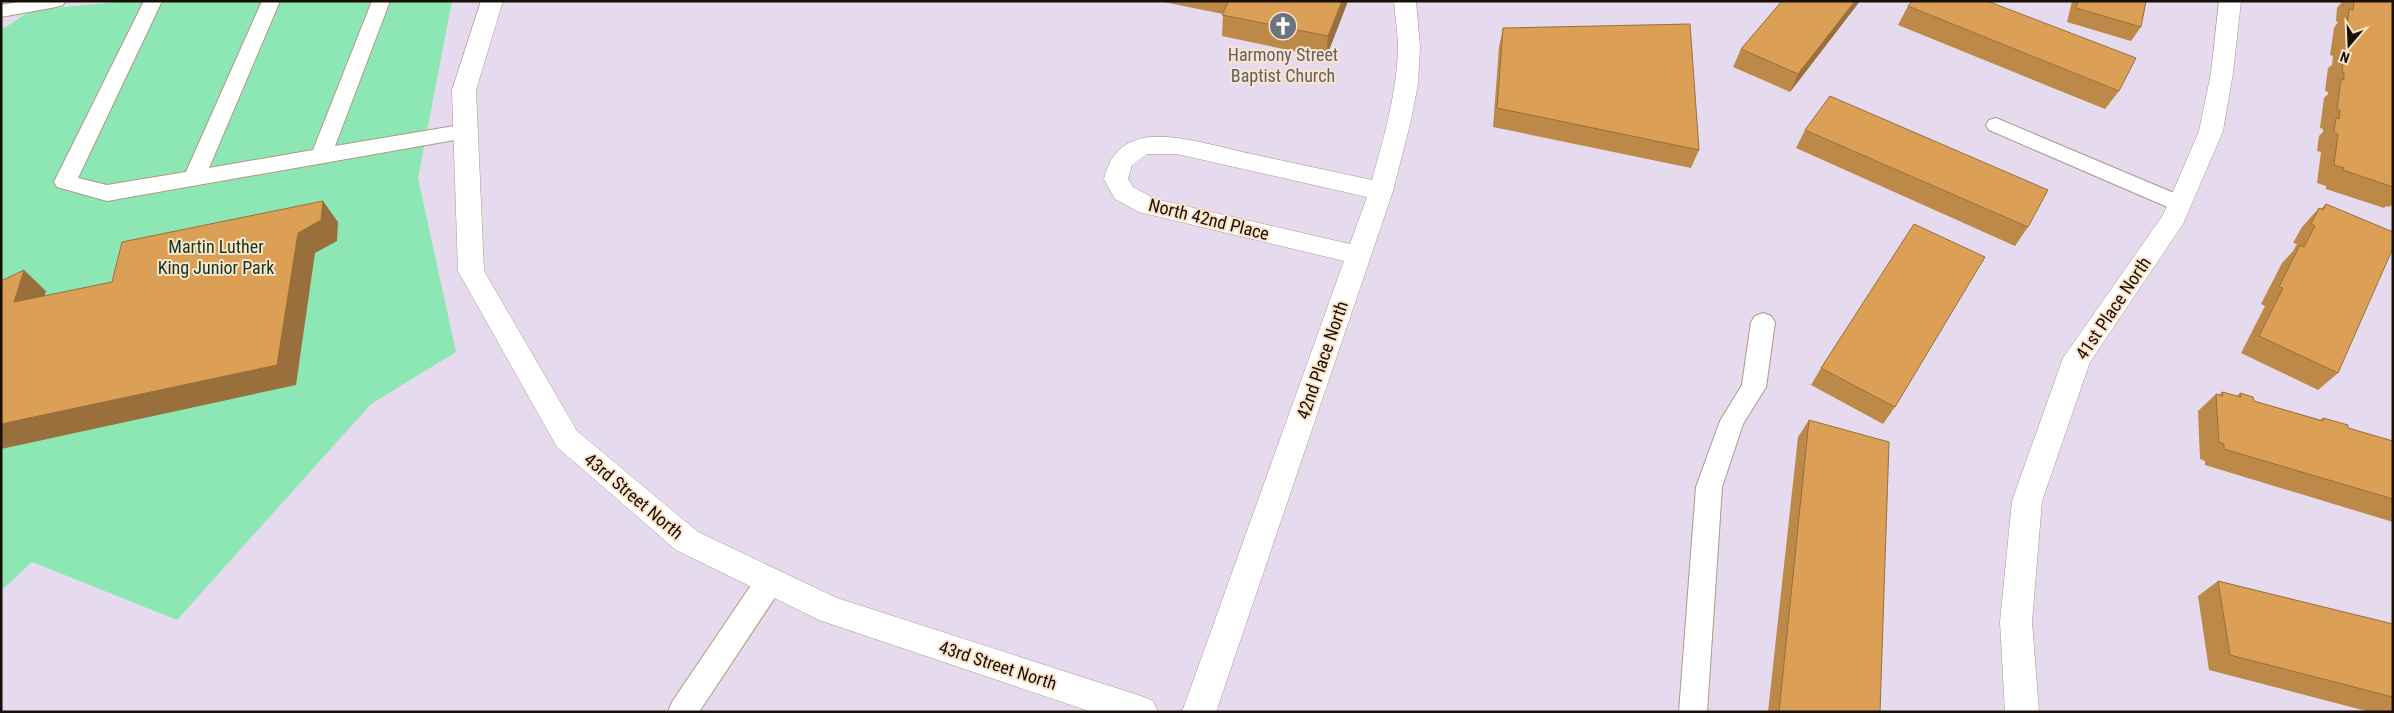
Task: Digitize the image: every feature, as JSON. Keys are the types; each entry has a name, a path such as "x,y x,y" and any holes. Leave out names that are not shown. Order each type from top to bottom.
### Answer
{"street":[{"name":"43rd Street North","path":"492,1 464,90 471,271 567,439 687,540 830,610 1141,712"},
{"name":"42nd Place North","path":"1199,712 1381,191 1401,118 1406,84 1409,46 1405,1"},
{"name":"41st Place North","path":"2022,712 2016,622 2027,501 2077,358 2174,218 2211,131 2222,73 2230,1"},
{"name":"North 42nd Place","path":"1358,255 1148,206 1124,194 1116,179 1122,161 1142,146 1177,146 1381,191"}],"lane":[{"path":"1,12 56,1"},
{"path":"153,1 65,182 107,193 466,131"},
{"path":"194,178 271,1"},
{"path":"321,156 381,1"},
{"path":"1996,125 2180,204"},
{"path":"1693,712 1709,487 1732,421 1754,387 1763,322"},
{"path":"682,712 770,581"}],"shaded area":[{"path":"1,1 2393,1 2393,712 1,712"}],"green space":[{"name":"Martin Luther King Junior Park","path":"129,1 452,1 418,178 456,352 371,404 177,620 32,562 1,591 1,30 32,10"}],"building":[{"path":"1229,1 1342,1 1328,36 1222,15"},
{"path":"1782,1 1855,1 1798,74 1741,49"},
{"path":"1912,1 1987,1 2136,58 2119,91 1908,6"},
{"path":"2078,1 2146,1 2141,27 2076,8"},
{"path":"2352,1 2393,1 2393,187 2343,170 2344,168 2334,165 2338,134 2334,132 2336,118 2339,119 2340,110 2337,109 2341,79 2344,80 2344,73 2342,72 2349,37 2346,36 2349,9 2353,10 2354,3 2351,3"},
{"path":"1690,24 1699,150 1497,108 1503,28"},
{"path":"1830,96 2048,190 2028,227 1805,130"},
{"path":"323,201 321,220 298,233 277,365 1,424 1,281 24,270 14,302 112,282 122,242"},
{"path":"2326,204 2393,232 2393,248 2338,373 2259,336 2283,288 2279,287 2300,245 2304,247 2315,226 2311,224 2319,208 2323,210"},
{"path":"1914,224 1985,257 1895,407 1821,368"},
{"path":"2222,392 2241,397 2240,393 2253,397 2254,401 2323,421 2323,418 2348,425 2348,428 2393,441 2393,499 2224,449 2224,444 2219,442 2216,394 2223,396"},
{"path":"1809,420 1889,442 1880,712 1779,712"},
{"path":"2218,581 2393,624 2393,697 2230,655"}],"place":[{"name":"Harmony Street Baptist Church","path":"1283,26"}]}
